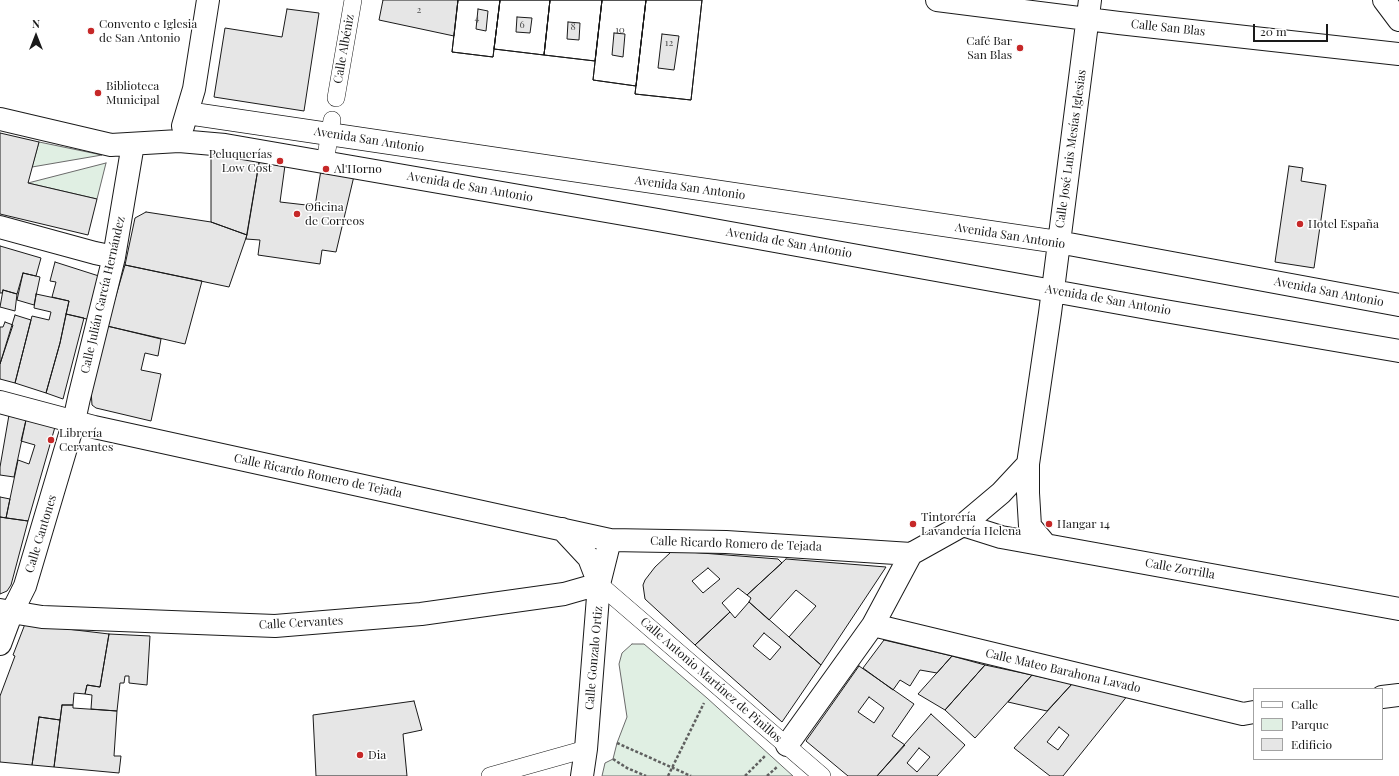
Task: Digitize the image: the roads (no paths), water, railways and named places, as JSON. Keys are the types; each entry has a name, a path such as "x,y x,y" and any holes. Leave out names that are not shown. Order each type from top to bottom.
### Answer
{"street":[{"path":"0,120 111,144 179,141 194,89 208,0"},
{"name":"Calle Albéniz","path":"336,98 353,0"},
{"name":"Calle San Blas","path":"937,0 1089,10 1399,54"},
{"path":"1384,0 1399,20"},
{"name":"Calle José Luis Mesías Iglesias","path":"1045,544 1030,526 1028,464 1053,290 1089,10"},
{"name":"Avenida San Antonio","path":"187,113 331,128 1058,242 1399,305"},
{"path":"325,162 331,128"},
{"name":"Avenida de San Antonio","path":"179,141 224,144 1399,351"},
{"name":"Calle Julián García Hernández","path":"74,421 78,398 114,256 134,144"},
{"path":"0,227 95,253 114,256"},
{"name":"Calle Ricardo Romero de Tejada","path":"0,402 94,427 610,540 726,542 911,554"},
{"name":"Calle Cantones","path":"0,644 6,611 25,586 74,421"},
{"path":"787,745 873,625 911,554 963,525 1001,493 1028,464"},
{"name":"Calle Zorrilla","path":"963,525 1001,536 1399,609"},
{"path":"562,529 589,558 599,584"},
{"name":"Calle Gonzalo Ortiz","path":"582,776 586,749 599,584 610,540"},
{"name":"Calle Cervantes","path":"6,611 42,617 275,626 421,614 564,594 599,584"},
{"name":"Calle Antonio Martínez de Pinillos","path":"599,584 822,776"},
{"name":"Calle Mateo Barahona Lavado","path":"873,625 1243,714 1253,712"},
{"path":"1383,697 1399,695"},
{"path":"490,776 586,749"}],"place":[{"name":"Convento e Iglesia de San Antonio","path":"91,31"},
{"name":"Café Bar San Blas","path":"1020,48"},
{"name":"Biblioteca Municipal","path":"98,93"},
{"name":"Peluquerías Low Cost","path":"280,161"},
{"name":"Al'Horno","path":"326,169"},
{"name":"Oficina de Correos","path":"297,214"},
{"name":"Hotel España","path":"1300,224"},
{"name":"Librería Cervantes","path":"51,440"},
{"name":"Tintorería Lavandería Helena","path":"913,524"},
{"name":"Hangar 14","path":"1049,524"},
{"name":"Dia","path":"360,755"}]}
